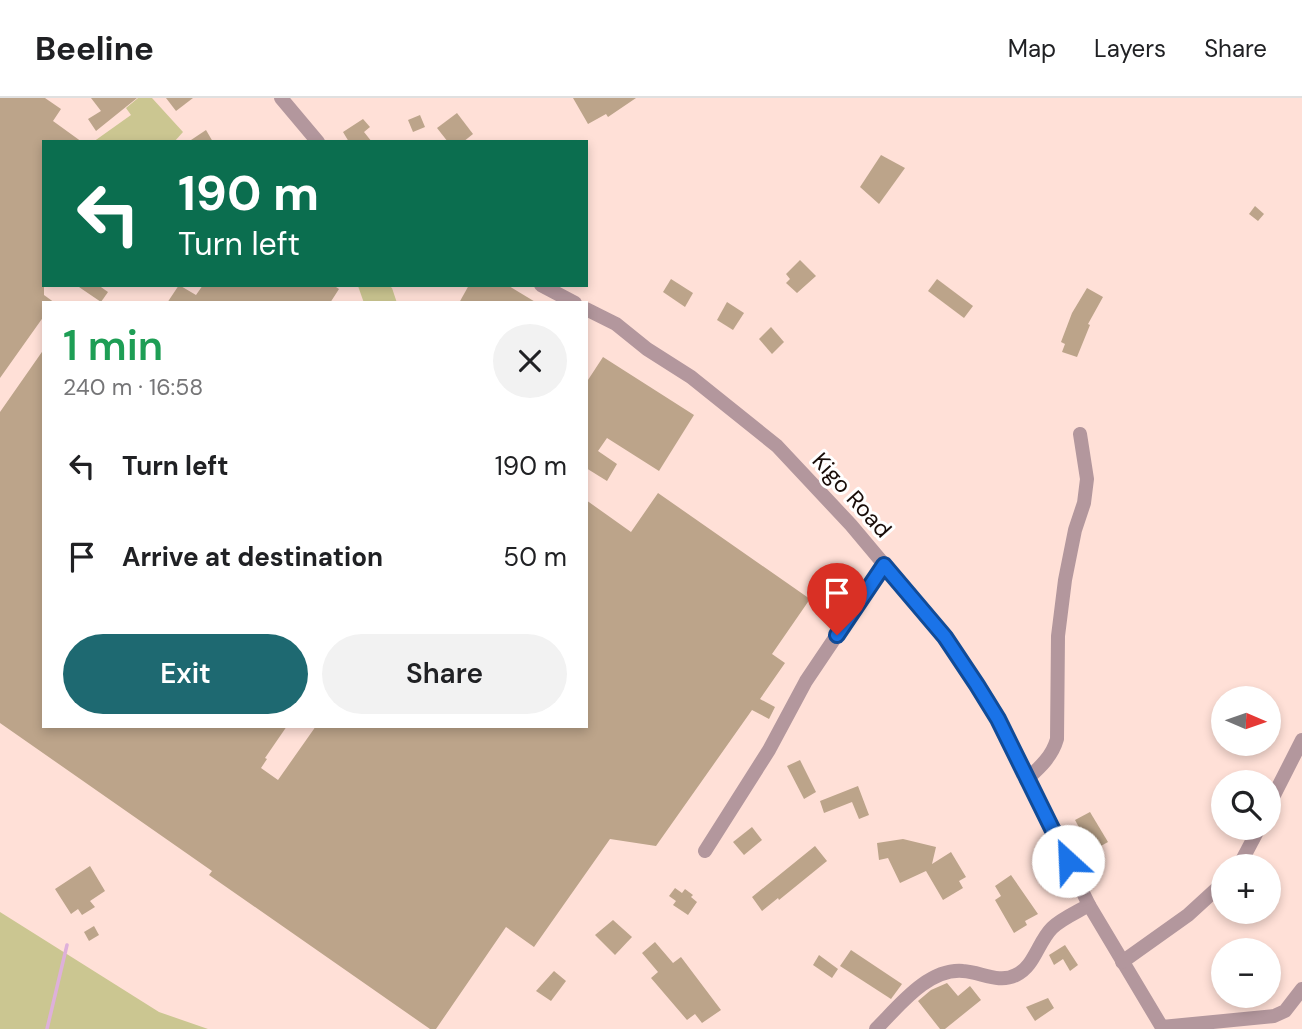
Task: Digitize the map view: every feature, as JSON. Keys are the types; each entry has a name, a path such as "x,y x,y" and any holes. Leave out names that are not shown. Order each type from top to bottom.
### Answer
{"street":[{"path":"281,98 316,140"},
{"path":"545,287 571,301"},
{"name":"Kigo Road","path":"588,310 616,324 691,377 777,446 851,525 945,637 998,719 1088,905 1162,1028"},
{"path":"1026,780 1047,760 1055,749 1057,739 1058,636 1065,580 1075,530 1084,503 1087,479 1080,434"},
{"path":"705,851 769,750 806,681 884,565"},
{"path":"1281,781 1302,740"},
{"path":"1122,962 1188,915 1211,894"},
{"path":"876,1029 920,986 946,971 965,971 1008,979 1020,974 1052,927 1088,905"},
{"path":"1162,1028 1274,1016 1285,1011 1302,989"}],"shaded area":[{"path":"138,98 152,98 183,132 176,140 96,140 131,115 126,108"},
{"path":"358,287 391,287 396,301 363,301"},
{"path":"0,912 159,1012 208,1029 0,1029"}],"building":[{"path":"0,98 45,98 61,109 53,121 79,140 42,140 42,287 44,295 52,301 42,301 42,319 0,378"},
{"path":"91,98 137,98 96,131 88,119 101,111"},
{"path":"166,98 193,98 176,111"},
{"path":"573,98 636,98 608,117 606,114 588,124"},
{"path":"457,113 473,134 466,140 446,140 437,128"},
{"path":"420,115 425,127 413,132 408,120"},
{"path":"363,119 370,127 364,132 370,140 348,140 343,132"},
{"path":"206,130 212,140 191,140"},
{"path":"881,155 905,168 879,204 860,187"},
{"path":"1255,206 1264,214 1258,221 1249,214"},
{"path":"800,260 816,276 797,293 786,283 790,279 786,274"},
{"path":"671,279 693,293 685,307 663,292"},
{"path":"937,279 973,306 964,318 928,291"},
{"path":"79,287 101,287 108,292 100,301"},
{"path":"178,287 196,295 202,287 339,289 331,301 168,301"},
{"path":"468,287 510,287 534,301 460,301"},
{"path":"1087,288 1103,297 1088,324 1090,325 1077,357 1062,352 1065,344 1061,342 1072,313"},
{"path":"727,302 744,313 733,330 717,320"},
{"path":"771,327 784,342 772,354 759,339"},
{"path":"42,352 42,728 286,728 261,768 278,780 315,728 588,728 588,501 631,532 658,493 810,599 772,654 785,663 760,699 775,707 769,719 752,710 656,846 610,839 534,947 506,927 436,1029 430,1029 209,875 212,871 0,723 0,412"},
{"path":"603,357 694,415 659,471 607,438 598,451 617,464 607,481 588,469 588,380"},
{"path":"800,760 816,792 804,799 787,766"},
{"path":"858,786 869,815 859,819 852,802 824,813 820,801"},
{"path":"1090,812 1108,842 1092,851 1075,820"},
{"path":"752,827 762,840 744,855 733,842"},
{"path":"903,839 936,847 932,864 951,852 966,877 959,881 963,888 943,900 926,871 900,883 888,858 879,860 877,843"},
{"path":"815,846 827,861 762,911 752,897"},
{"path":"90,866 105,891 90,901 95,907 82,915 78,909 71,914 55,889"},
{"path":"1011,875 1038,914 1025,921 1027,925 1014,933 995,900 1001,896 995,886"},
{"path":"675,888 682,893 685,889 697,902 688,915 673,905 676,901 669,896"},
{"path":"613,920 632,937 615,955 595,935"},
{"path":"94,926 99,935 89,941 84,932"},
{"path":"655,942 673,963 681,957 721,1010 702,1023 695,1014 687,1020 651,978 658,972 642,953"},
{"path":"1065,945 1078,965 1070,971 1063,959 1054,965 1049,955"},
{"path":"851,950 902,984 891,999 840,966"},
{"path":"819,955 838,969 832,978 813,965"},
{"path":"554,971 566,981 551,1001 536,991"},
{"path":"947,983 958,996 970,986 981,1000 945,1029 940,1029 918,1001 931,990"},
{"path":"1048,998 1054,1008 1035,1021 1026,1007"}],"waterway":[{"path":"47,1029 67,945"}],"route":[{"path":"837,635 884,565 945,637 977,685 998,719 1068,861"}]}
